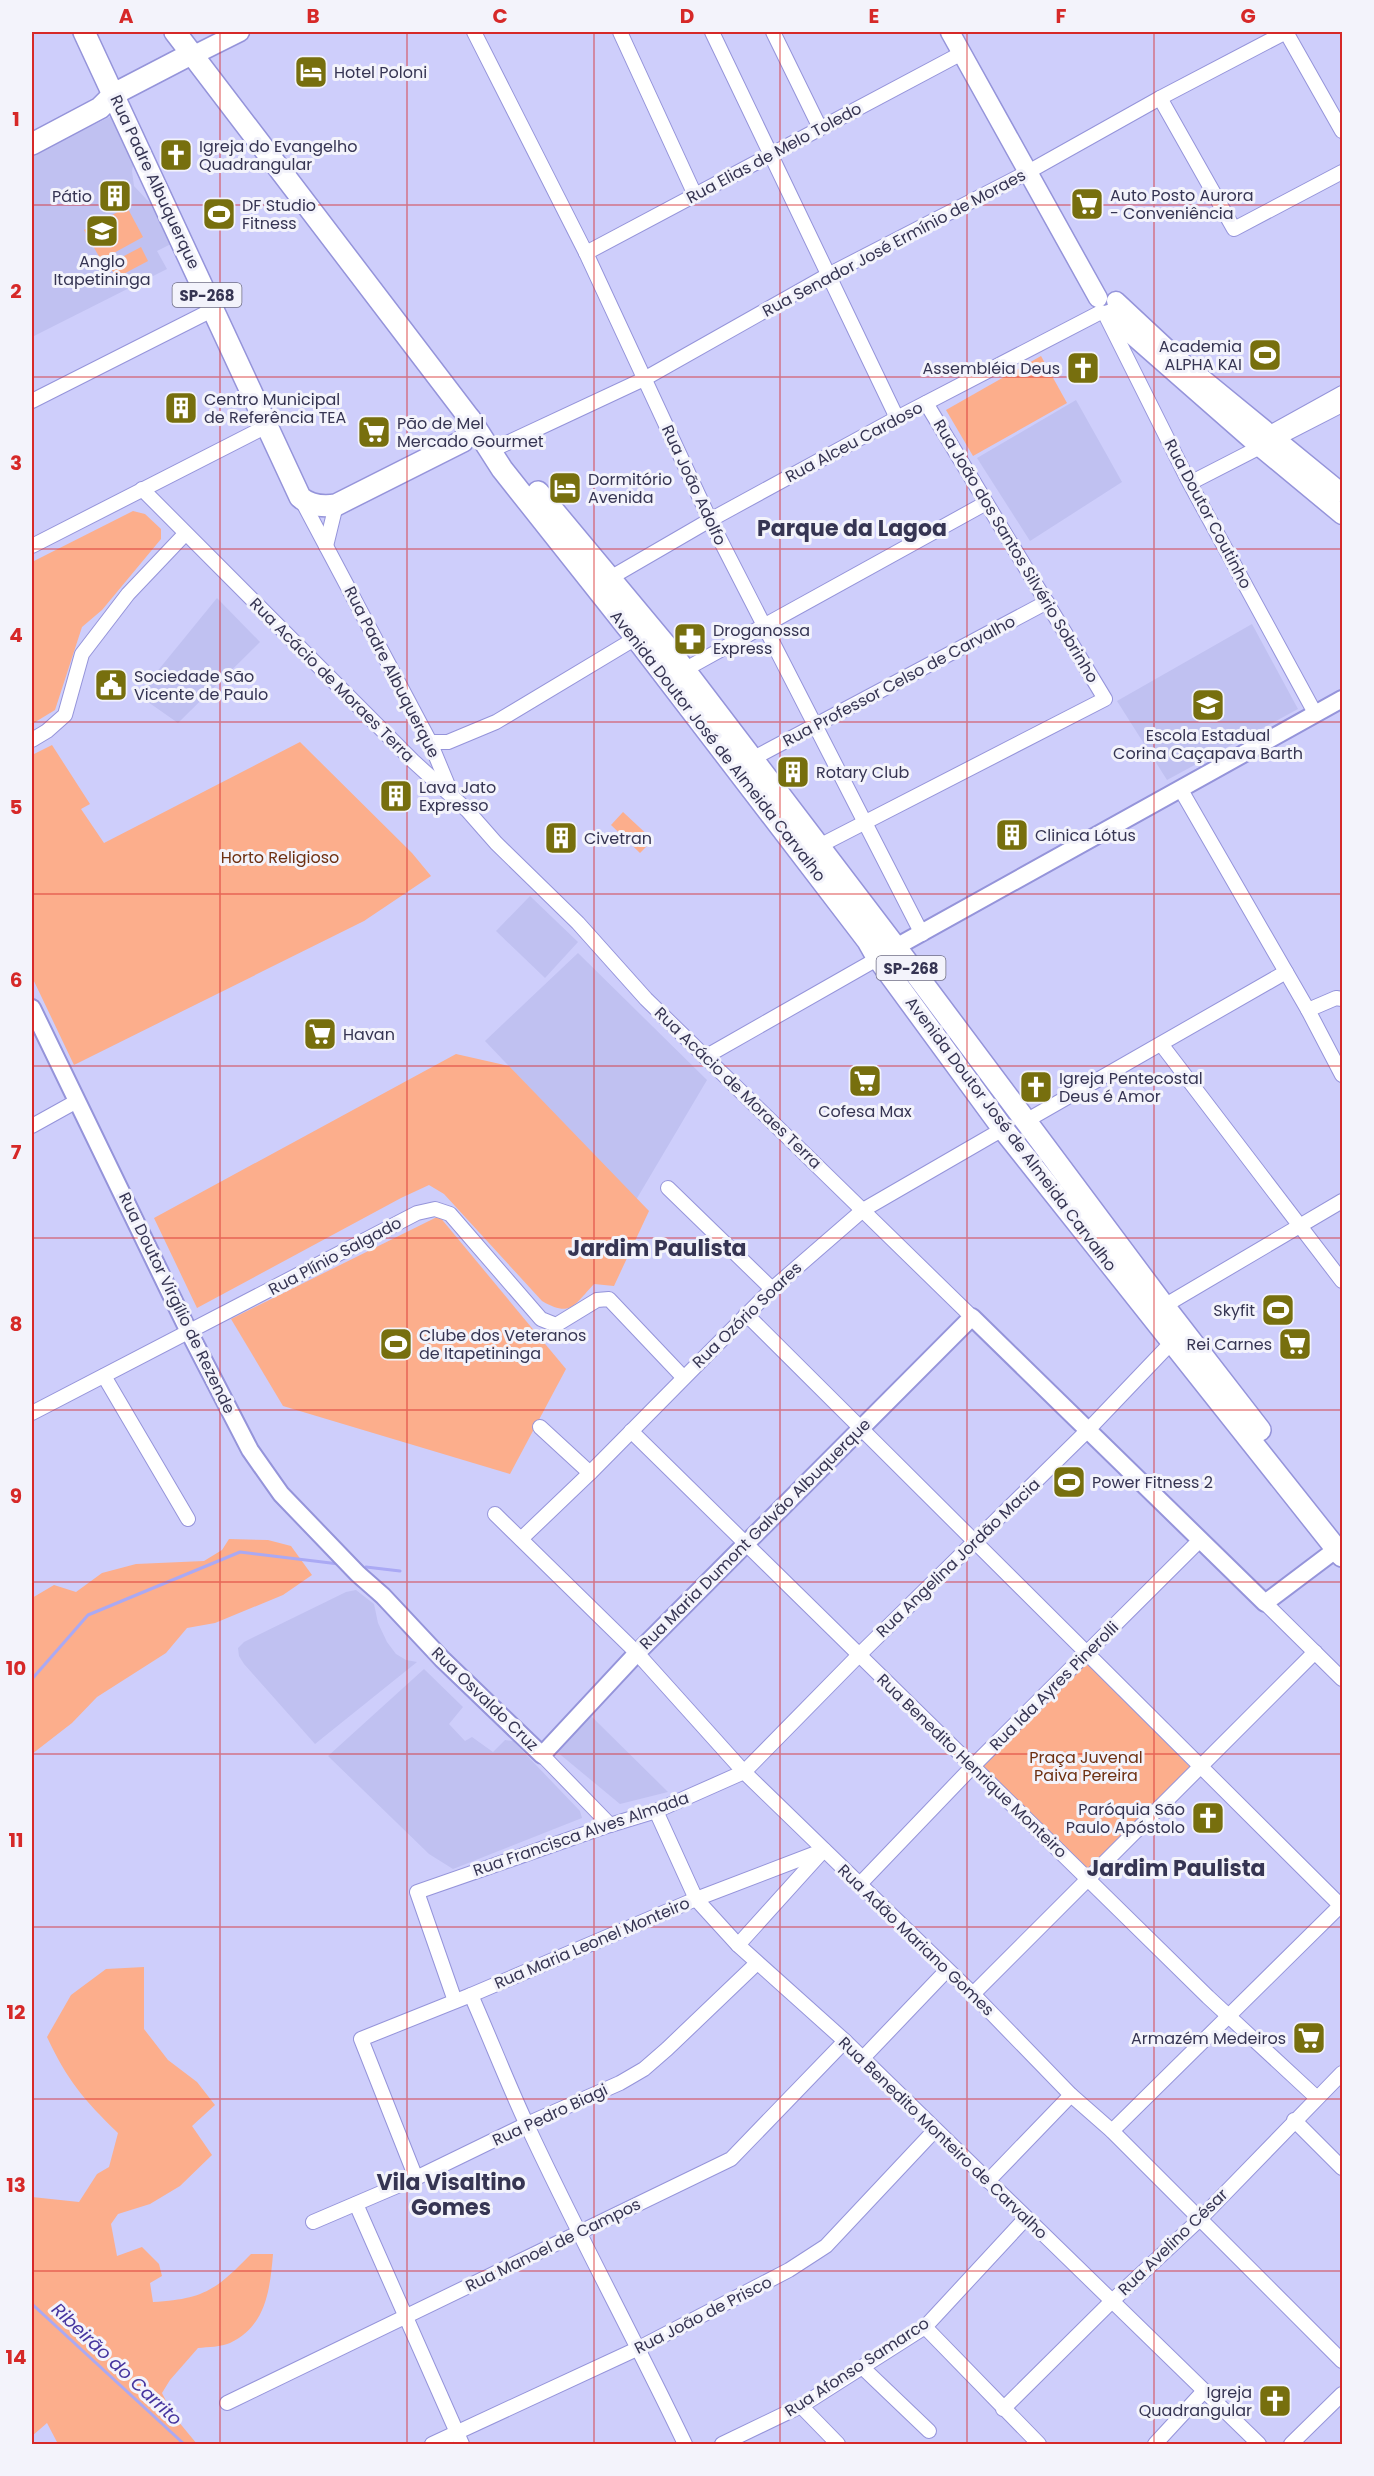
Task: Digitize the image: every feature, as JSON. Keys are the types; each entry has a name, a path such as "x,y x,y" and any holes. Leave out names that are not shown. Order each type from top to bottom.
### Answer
{"main road":[{"name":"Rua Padre Albuquerque","path":"84,32 300,497"},
{"name":"Avenida Doutor José de Almeida Carvalho","path":"174,32 481,439 868,941 877,957 1003,1129 1171,1343 1341,1546"},
{"path":"32,144 100,108 114,94 191,54 204,41 219,32"},
{"path":"191,54 198,53 240,32"},
{"name":"Rua Doutor Coutinho","path":"950,32 1105,308"},
{"path":"32,128 95,94 114,94"},
{"path":"1105,308 1176,357 1268,440 1342,515"},
{"path":"300,497 313,504 336,505 481,439"},
{"name":"Avenida Doutor José de Almeida Carvalho","path":"481,439 610,578 684,670 896,948 1341,1546"},
{"path":"1268,440 1342,493"}],"street":[{"name":"Rua João Adolfo","path":"474,32 586,253 710,520 922,934"},
{"path":"620,32 694,195"},
{"path":"712,32 897,418"},
{"path":"773,32 820,128"},
{"path":"1286,32 1342,131"},
{"name":"Rua Senador José Ermínio de Moraes","path":"481,439 644,379 828,275 1028,172 1160,98 1286,32"},
{"name":"Rua Elias de Melo Toledo","path":"586,253 962,52"},
{"path":"1160,98 1234,230 1342,172"},
{"name":"Rua Alceu Cardoso","path":"610,578 710,520 897,418 1105,308"},
{"name":"Rua Doutor Coutinho","path":"1105,308 1190,483 1315,713"},
{"path":"32,401 214,309"},
{"path":"1190,483 1268,440 1342,393"},
{"name":"Rua João dos Santos Silvério Sobrinho","path":"865,821 1105,699 926,403"},
{"path":"1268,440 1342,405"},
{"path":"32,546 267,426"},
{"name":"Rua Acácio de Moraes Terra","path":"142,489 413,761 554,898 646,999 1342,1679"},
{"name":"Rua Padre Albuquerque","path":"300,497 317,533 430,742 454,800"},
{"path":"684,670 986,503"},
{"path":"326,546 336,505"},
{"path":"32,740 47,731 65,715 82,654 128,594 185,534"},
{"name":"Rua Professor Celso de Carvalho","path":"752,759 1047,602"},
{"path":"413,761 430,742 448,742 496,722 632,633"},
{"path":"705,1057 877,957 1342,699"},
{"path":"1181,790 1308,1010 1342,1075"},
{"path":"819,846 865,821"},
{"path":"1024,1122 1286,972"},
{"path":"1308,1010 1336,998 1342,999"},
{"name":"Rua Doutor Virgílio de Rezende","path":"32,1008 189,1332 256,1459 281,1494 358,1574"},
{"path":"1161,1044 1342,1281"},
{"path":"32,1126 77,1101"},
{"name":"Rua Ozório Soares","path":"521,1539 590,1473 772,1288 863,1210 1003,1129"},
{"path":"668,1188 772,1288"},
{"path":"1164,1306 1342,1202"},
{"name":"Rua Plínio Salgado","path":"32,1413 417,1213 435,1209 450,1214 541,1319 556,1325 597,1300 609,1299 683,1377"},
{"path":"746,1314 1200,1767 1342,1905 1112,2131"},
{"name":"Rua Maria Dumont Galvão Albuquerque","path":"542,1755 637,1653 972,1317"},
{"name":"Rua Angelina Jordão Macia","path":"744,1772 859,1655 1088,1430 1171,1343"},
{"path":"105,1376 188,1519"},
{"path":"540,1427 590,1473"},
{"name":"Rua Benedito Henrique Monteiro","path":"631,1431 1229,2017 1317,2098"},
{"name":"Rua Adão Mariano Gomes","path":"495,1514 637,1653 744,1772 973,1994 1071,2095 1112,2131 1342,2361"},
{"name":"Rua Ida Ayres Pinerolli","path":"859,1885 973,1766 1200,1539"},
{"path":"1265,1603 1341,1546"},
{"name":"Rua Osvaldo Cruz","path":"358,1574 383,1596 442,1659 542,1755 610,1825"},
{"path":"973,1994 1315,1652"},
{"name":"Rua Francisca Alves Almada","path":"455,2001 417,1892 656,1811 744,1772"},
{"name":"Rua Benedito Monteiro de Carvalho","path":"656,1811 696,1899 738,1945 845,2041 1259,2445"},
{"path":"738,1945 824,1850"},
{"name":"Rua Maria Leonel Monteiro","path":"416,2178 361,2039 471,1995 696,1899 824,1850"},
{"path":"787,1864 798,1879"},
{"name":"Rua Pedro Biagi","path":"313,2222 416,2178 527,2124 620,2083 644,2069 757,1963"},
{"path":"862,2058 947,1970"},
{"path":"471,1995 527,2124 685,2445"},
{"name":"Rua Manoel de Campos","path":"226,2403 731,2159 845,2041"},
{"name":"Rua Avelino César","path":"1003,2409 1200,2218 1342,2073"},
{"path":"988,2181 1071,2095"},
{"path":"1294,2120 1342,2168"},
{"name":"Rua João de Prisco","path":"432,2445 459,2439 779,2276 826,2246 935,2130"},
{"path":"356,2204 459,2439"},
{"name":"Rua Afonso Samarco","path":"722,2445 801,2406 925,2327 1026,2218"},
{"path":"925,2327 1039,2445"},
{"path":"862,2367 929,2431"},
{"path":"1155,2445 1203,2392"},
{"path":"1291,2445 1342,2394"},
{"path":"801,2406 838,2445"}],"shaded area":[{"name":"Anglo Itapetininga","path":"116,114 136,151 132,171 134,186 155,206 177,241 157,251 167,269 32,337 32,155"},
{"path":"1076,400 1122,482 1030,541 977,458"},
{"path":"217,598 260,642 178,723 138,695"},
{"name":"Escola Estadual Corina Caçapava Barth","path":"1252,624 1298,709 1167,780 1117,701"},
{"path":"530,896 578,942 545,978 496,931"},
{"path":"578,953 707,1080 636,1200 485,1041"},
{"path":"356,1590 374,1604 378,1623 396,1654 406,1660 417,1662 315,1744 244,1664 239,1656 238,1648 244,1642 346,1592"},
{"path":"424,1669 463,1707 449,1724 465,1741 472,1737 493,1752 505,1740 513,1741 580,1811 582,1818 453,1869 429,1854 328,1756"},
{"path":"591,1716 668,1792 620,1804 556,1751"}],"green space":[{"path":"127,207 143,237 101,260 84,230"},
{"path":"141,247 148,261 116,278 109,264"},
{"path":"1041,356 1067,403 973,456 946,410"},
{"path":"133,511 145,514 161,529 161,539 102,610 82,627 55,710 32,724 32,562"},
{"name":"Horto Religioso","path":"300,742 412,853 431,876 364,921 74,1065 32,977 32,755 52,745 90,804 81,809 104,843"},
{"path":"623,812 653,840 640,853 611,825"},
{"path":"456,1054 509,1066 649,1211 614,1286 594,1284 576,1303 566,1309 542,1301 444,1194 429,1185 197,1308 154,1218"},
{"name":"Clube dos Veteranos de Itapetininga","path":"439,1216 566,1369 510,1474 283,1406 231,1319"},
{"path":"229,1539 268,1540 291,1546 312,1575 283,1595 215,1623 187,1628 166,1653 97,1697 72,1723 32,1754 32,1598 54,1585 76,1592 102,1573 136,1564 204,1561 222,1550"},
{"name":"Praça Juvenal Paiva Pereira","path":"1086,1660 1192,1769 1088,1872 981,1767"},
{"path":"144,1967 144,2029 168,2060 197,2082 215,2105 192,2126 212,2155 180,2186 150,2204 118,2214 111,2224 117,2256 142,2247 159,2264 162,2276 150,2283 153,2302 197,2295 218,2284 251,2254 273,2254 268,2293 259,2317 242,2336 219,2346 198,2348 170,2380 162,2393 173,2415 197,2444 58,2444 47,2423 32,2436 32,2197 79,2202 97,2174 109,2167 118,2133 77,2089 47,2037 71,1995 106,1969"}],"waterway":[{"path":"32,1679 88,1615 240,1552 339,1564"},
{"path":"366,1567 400,1571"},
{"name":"Ribeirão do Carrito","path":"32,2304 184,2444"}],"place":[{"name":"Hotel Poloni","path":"311,72"},
{"name":"Igreja do Evangelho Quadrangular","path":"176,155"},
{"name":"Pátio","path":"115,196"},
{"name":"Auto Posto Aurora - Conveniência","path":"1087,204"},
{"name":"DF Studio Fitness","path":"219,214"},
{"name":"Anglo Itapetininga","path":"102,231"},
{"name":"Academia ALPHA KAI","path":"1265,355"},
{"name":"Assembléia Deus","path":"1083,368"},
{"name":"Centro Municipal de Referência TEA","path":"181,408"},
{"name":"Pão de Mel Mercado Gourmet","path":"374,432"},
{"name":"Dormitório Avenida","path":"565,488"},
{"name":"Droganossa Express","path":"690,639"},
{"name":"Sociedade São Vicente de Paulo","path":"111,685"},
{"name":"Escola Estadual Corina Caçapava Barth","path":"1208,705"},
{"name":"Rotary Club","path":"793,772"},
{"name":"Lava Jato Expresso","path":"396,796"},
{"name":"Clinica Lótus","path":"1012,835"},
{"name":"Civetran","path":"561,838"},
{"name":"Havan","path":"320,1034"},
{"name":"Cofesa Max","path":"865,1081"},
{"name":"Igreja Pentecostal Deus é Amor","path":"1036,1087"},
{"name":"Skyfit","path":"1278,1310"},
{"name":"Clube dos Veteranos de Itapetininga","path":"396,1344"},
{"name":"Rei Carnes","path":"1295,1344"},
{"name":"Power Fitness 2","path":"1069,1482"},
{"name":"Paróquia São Paulo Apóstolo","path":"1208,1818"},
{"name":"Armazém Medeiros","path":"1309,2038"},
{"name":"Igreja Quadrangular","path":"1275,2401"}],"district":[{"name":"Parque da Lagoa","path":"852,528"},
{"name":"Jardim Paulista","path":"657,1248"},
{"name":"Jardim Paulista","path":"1176,1868"},
{"name":"Vila Visaltino Gomes","path":"451,2194"}]}
